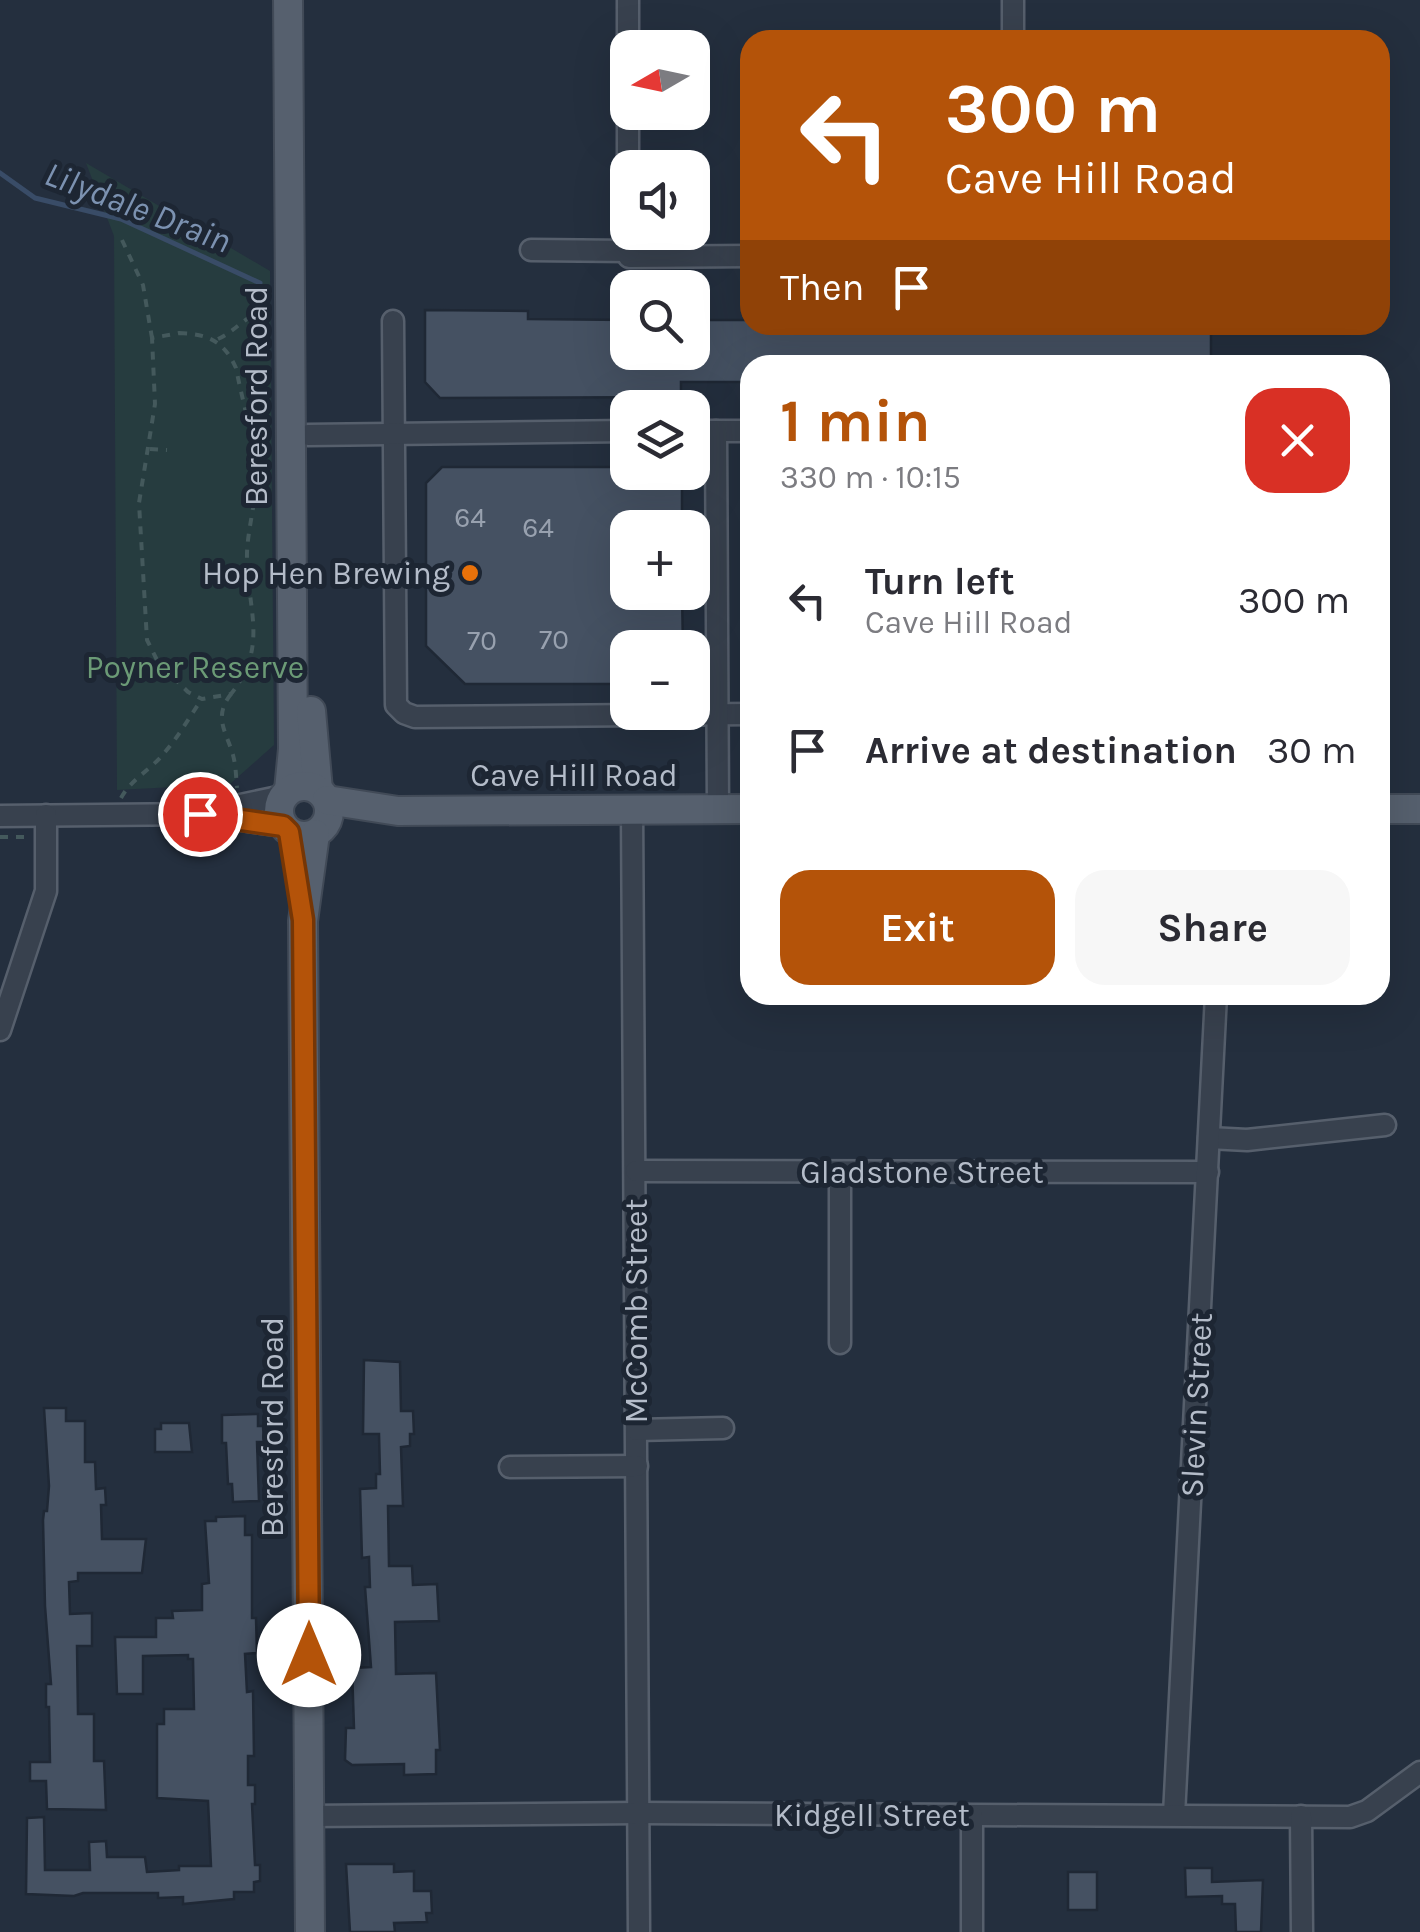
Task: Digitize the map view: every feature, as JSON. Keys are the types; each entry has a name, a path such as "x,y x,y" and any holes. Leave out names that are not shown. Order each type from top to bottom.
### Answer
{"main road":[{"name":"Beresford Road","path":"286,793 292,711 288,0"},
{"name":"Beresford Road","path":"306,0 311,741 322,795"},
{"path":"303,786 322,795 329,816 302,830 279,811 286,793 303,786"},
{"name":"Cave Hill Road","path":"322,795 398,811"},
{"path":"1390,809 1420,808"},
{"name":"Cave Hill Road","path":"302,830 398,811 740,810"},
{"name":"Beresford Road","path":"302,830 310,1932"}],"street":[{"path":"628,0 628,30"},
{"path":"1013,0 1014,30"},
{"path":"531,250 610,244"},
{"path":"629,250 629,257 740,256"},
{"path":"393,321 396,704 404,713 415,716 740,714"},
{"path":"710,431 740,431"},
{"path":"716,431 718,809"},
{"path":"308,435 610,432"},
{"name":"Cave Hill Road","path":"200,814 286,793"},
{"name":"McComb Street","path":"632,809 640,1932"},
{"name":"Cave Hill Road","path":"0,816 200,814 302,830"},
{"path":"0,1030 46,891 46,815"},
{"name":"Slevin Street","path":"1174,1815 1216,1005"},
{"path":"1209,1138 1248,1140 1384,1125"},
{"name":"Gladstone Street","path":"636,1171 1208,1172"},
{"path":"840,1172 840,1343"},
{"path":"637,1430 723,1428"},
{"path":"510,1467 637,1466"},
{"name":"Kidgell Street","path":"310,1816 639,1813 1350,1817 1368,1811 1420,1772"},
{"path":"972,1816 972,1932"},
{"path":"1301,1816 1302,1932"}],"path":[{"path":"122,240 142,285 156,376 150,449 139,504 148,640 158,662 188,692 202,699 232,694"},
{"path":"216,340 229,334 242,320 270,311"},
{"path":"152,338 201,334 216,340 230,355 256,462 253,522 247,550 255,620 253,656 243,680 224,704 220,718 235,762 237,790 249,790 247,802"},
{"path":"150,449 166,450"},
{"path":"116,814 122,794 168,750 202,699"},
{"path":"0,837 31,837 31,848"}],"green space":[{"name":"Poyner Reserve","path":"86,163 270,271 274,745 230,784 117,790 114,236"}],"building":[{"path":"425,310 528,311 528,319 610,320 610,370 710,370 710,320 740,320 740,335 1211,335 1211,355 740,355 740,382 681,382 681,390 610,390 610,397 440,398 425,382"},
{"path":"442,467 610,467 610,490 682,490 682,510 610,510 610,610 682,610 683,630 610,630 610,684 465,684 426,646 426,483"},
{"path":"364,1360 400,1362 401,1411 413,1411 410,1446 401,1447 403,1506 388,1506 389,1566 412,1566 413,1585 437,1584 439,1621 395,1622 396,1674 436,1673 440,1750 436,1750 436,1774 404,1775 404,1764 352,1765 345,1760 346,1728 354,1728 352,1668 371,1667 365,1587 370,1587 369,1557 362,1558 360,1489 376,1488 376,1474 380,1474 379,1434 363,1434"},
{"path":"44,1408 66,1408 66,1421 85,1421 85,1462 95,1462 96,1489 105,1488 102,1539 146,1539 142,1573 78,1573 78,1581 69,1582 70,1614 92,1613 92,1646 77,1646 78,1714 94,1714 94,1761 104,1761 106,1810 47,1809 46,1781 30,1781 30,1762 50,1762 46,1684 51,1684 43,1520 49,1486"},
{"path":"258,1414 264,1442 257,1442 259,1501 233,1502 226,1443 222,1443 222,1415"},
{"path":"161,1423 189,1423 192,1452 155,1452 155,1429 161,1429"},
{"path":"245,1516 245,1535 252,1535 252,1618 256,1618 257,1653 245,1654 247,1692 253,1691 254,1756 248,1756 248,1785 255,1785 255,1865 260,1865 260,1881 254,1882 254,1892 234,1892 234,1899 183,1904 183,1897 158,1898 158,1893 26,1894 27,1818 44,1817 45,1870 90,1870 89,1842 106,1841 107,1857 145,1857 147,1872 211,1866 208,1801 157,1798 157,1724 164,1724 164,1709 194,1709 193,1659 188,1659 188,1655 143,1656 143,1694 117,1694 115,1637 156,1637 156,1618 173,1618 172,1611 202,1610 202,1584 209,1583 205,1521"},
{"path":"346,1864 394,1864 394,1872 414,1871 414,1891 431,1891 432,1913 426,1913 427,1922 394,1923 395,1932 350,1932"},
{"path":"1185,1868 1212,1868 1212,1882 1263,1880 1261,1932 1236,1932 1235,1904 1222,1904 1222,1896 1186,1897"},
{"path":"1068,1872 1097,1872 1097,1910 1068,1910"}],"waterway":[{"name":"Lilydale Drain","path":"0,173 35,198 121,219 260,283"}],"place":[{"name":"Hop Hen Brewing","path":"470,573"}],"route":[{"path":"200,814 283,826 289,832 303,920 309,1655"}]}
